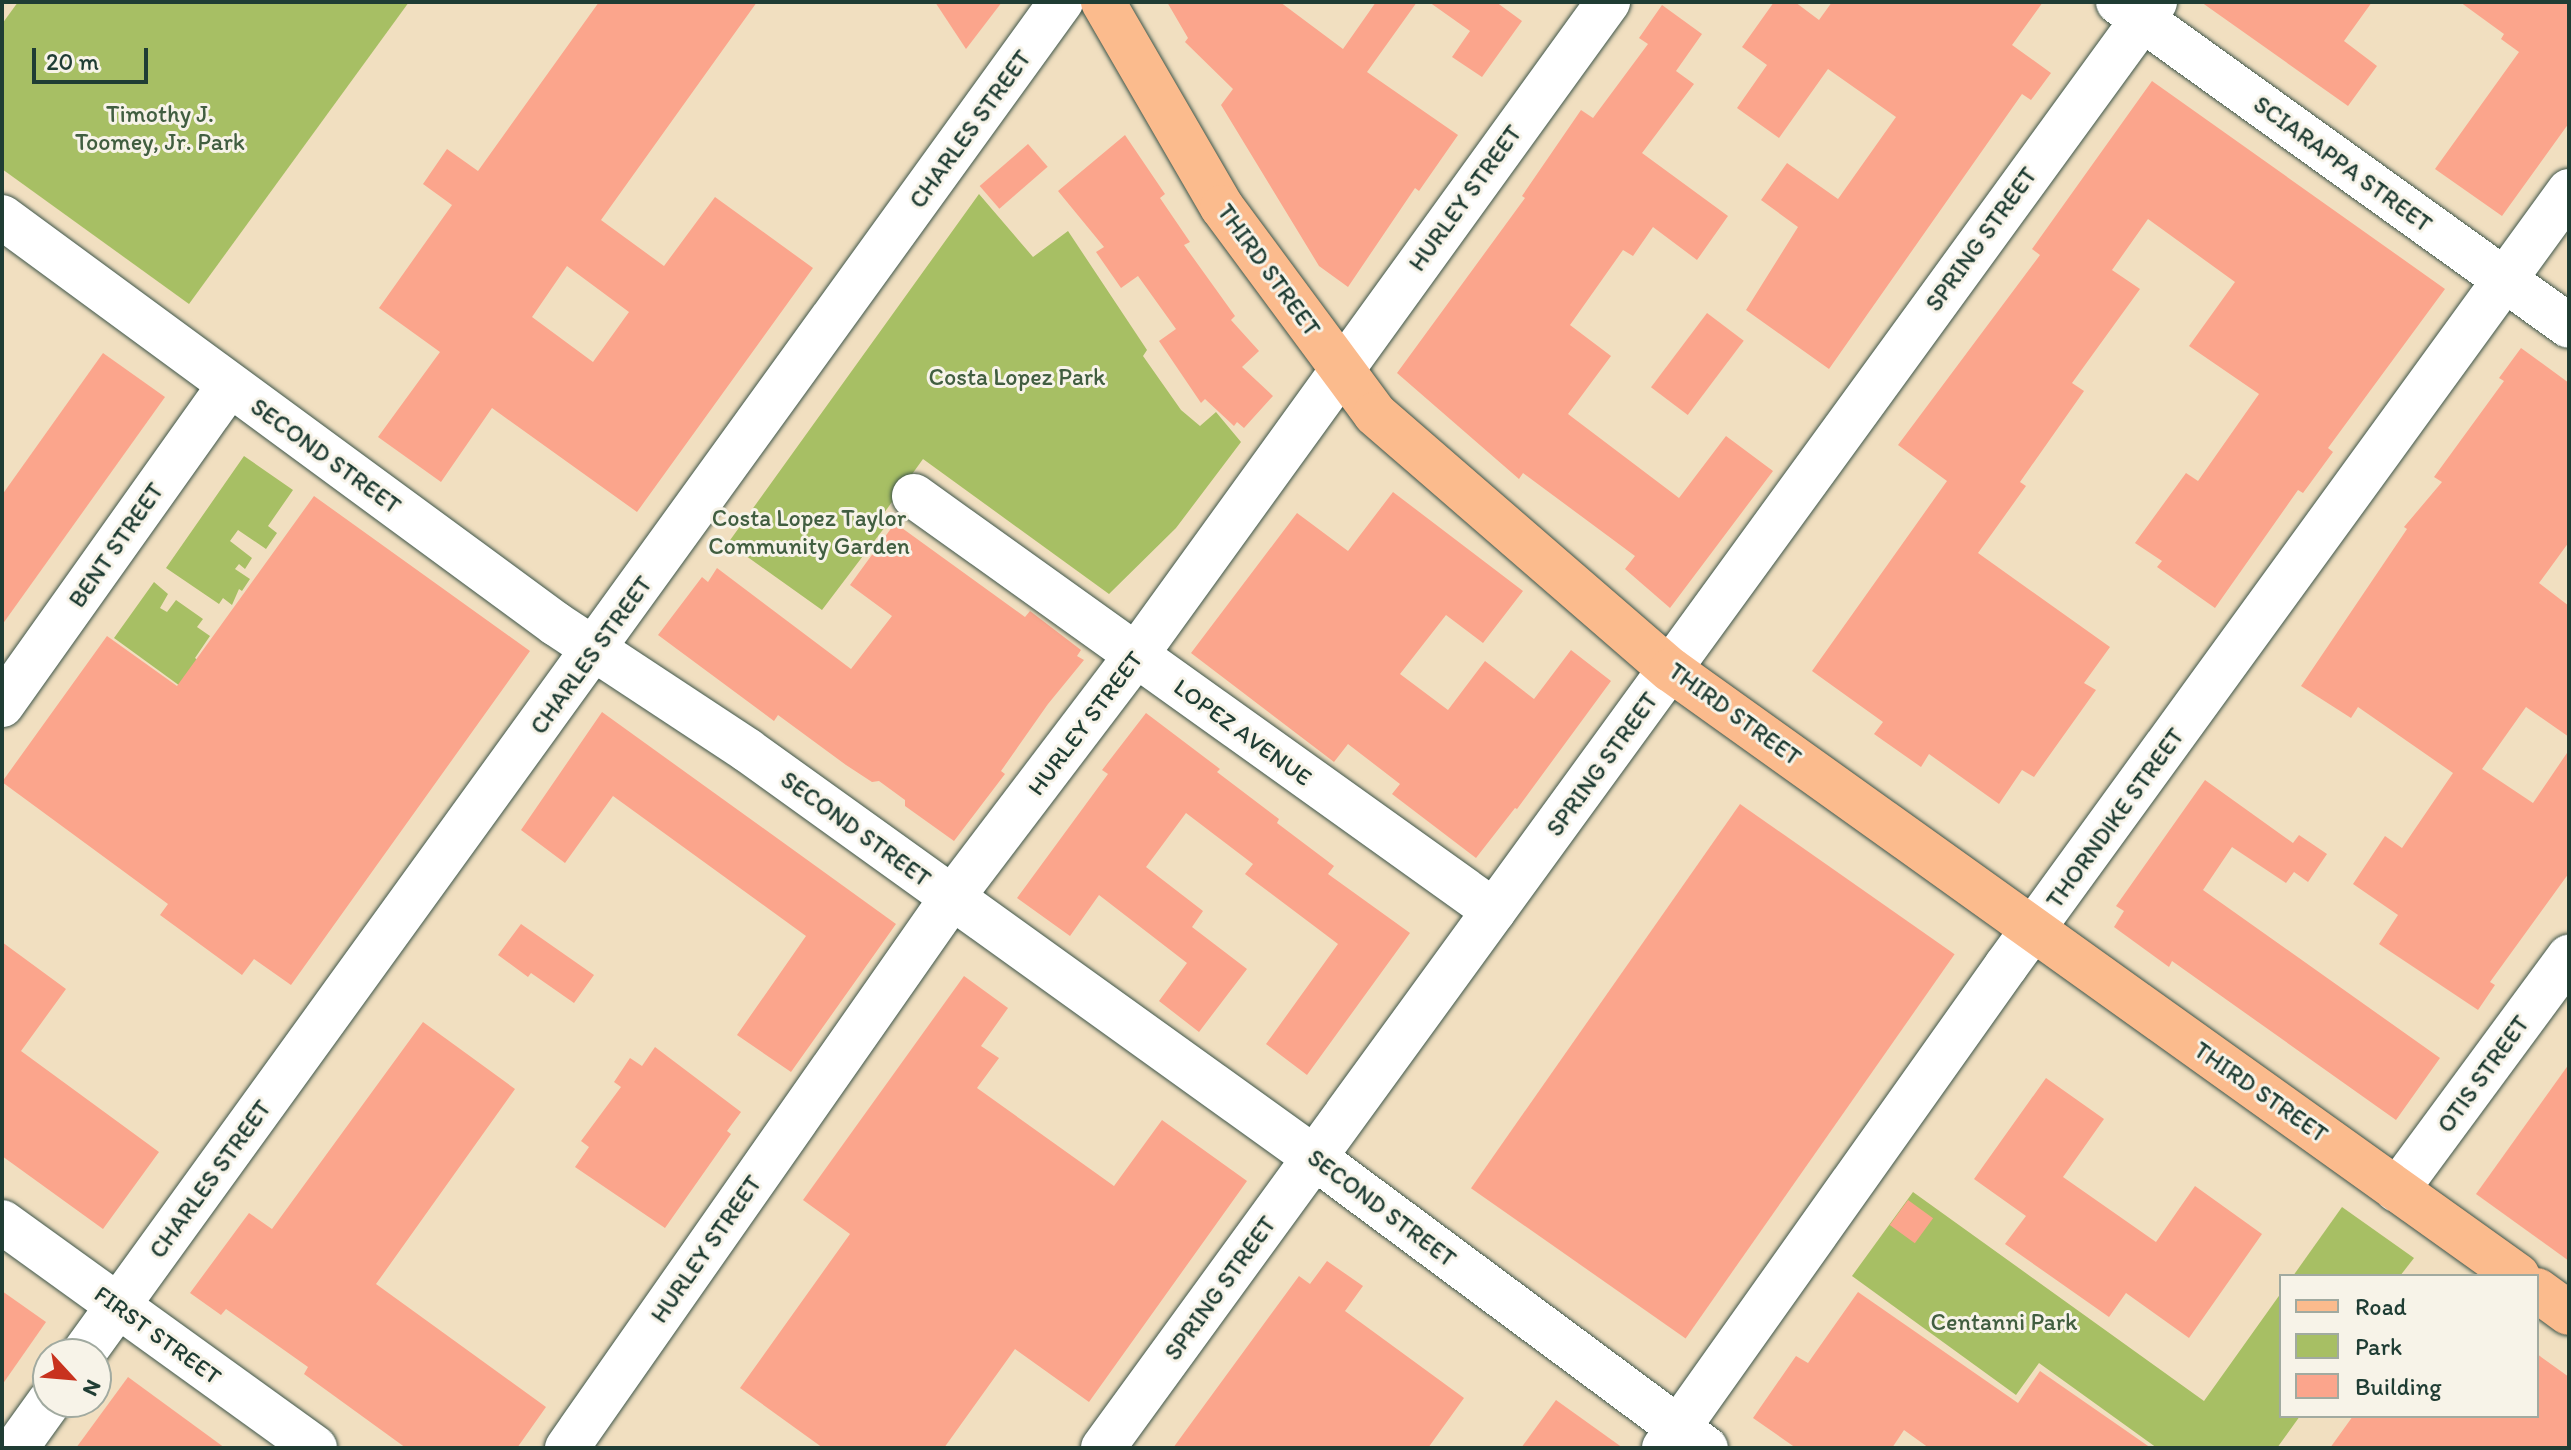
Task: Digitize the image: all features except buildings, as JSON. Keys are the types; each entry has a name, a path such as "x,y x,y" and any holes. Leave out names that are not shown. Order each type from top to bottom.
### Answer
{"main road":[{"name":"THIRD STREET","path":"1103,2 1222,207 1375,414 1671,670 2515,1274"},
{"path":"2539,1291 2569,1313"}],"street":[{"name":"CHARLES STREET","path":"95,1338 1061,2"},
{"name":"HURLEY STREET","path":"567,1448 951,899 1136,655 1341,367 1608,2"},
{"name":"SCIARAPPA STREET","path":"2138,7 2569,326"},
{"name":"SPRING STREET","path":"1103,1448 1671,670 2138,7"},
{"name":"THORNDIKE STREET","path":"1683,1441 2035,929 2569,191"},
{"name":"SECOND STREET","path":"2,217 594,650 747,750 1315,1158 1683,1441"},
{"name":"BENT STREET","path":"2,705 229,385"},
{"name":"LOPEZ AVENUE","path":"914,496 1494,911"},
{"name":"OTIS STREET","path":"2397,1190 2569,957"},
{"name":"FIRST STREET","path":"2,1222 315,1448"},
{"path":"16,1448 38,1418"}],"green space":[{"name":"Timothy J. Toomey, Jr. Park","path":"18,2 409,2 189,304 2,169 2,24"},
{"name":"Costa Lopez Park","path":"979,194 1033,257 1068,231 1147,350 1143,356 1181,410 1200,426 1216,412 1241,442 1176,528 1109,594 923,459 884,513 891,519 822,610 728,543"},
{"path":"244,456 293,490 268,526 277,533 266,549 238,530 230,541 252,558 245,569 239,564 235,569 250,579 242,591 239,589 232,605 223,598 219,604 166,568"},
{"path":"154,582 168,594 160,608 167,612 176,600 203,619 197,627 210,636 195,658 204,665 191,694 114,638"},
{"name":"Centanni Park","path":"1913,1192 2204,1401 2279,1296 2279,1418 2299,1418 2277,1448 2157,1448 2039,1363 2016,1395 1852,1276"},
{"path":"2342,1207 2414,1258 2402,1274 2294,1274"}],"park label":[{"name":"Costa Lopez Taylor Community Garden","path":"809,532"}]}
